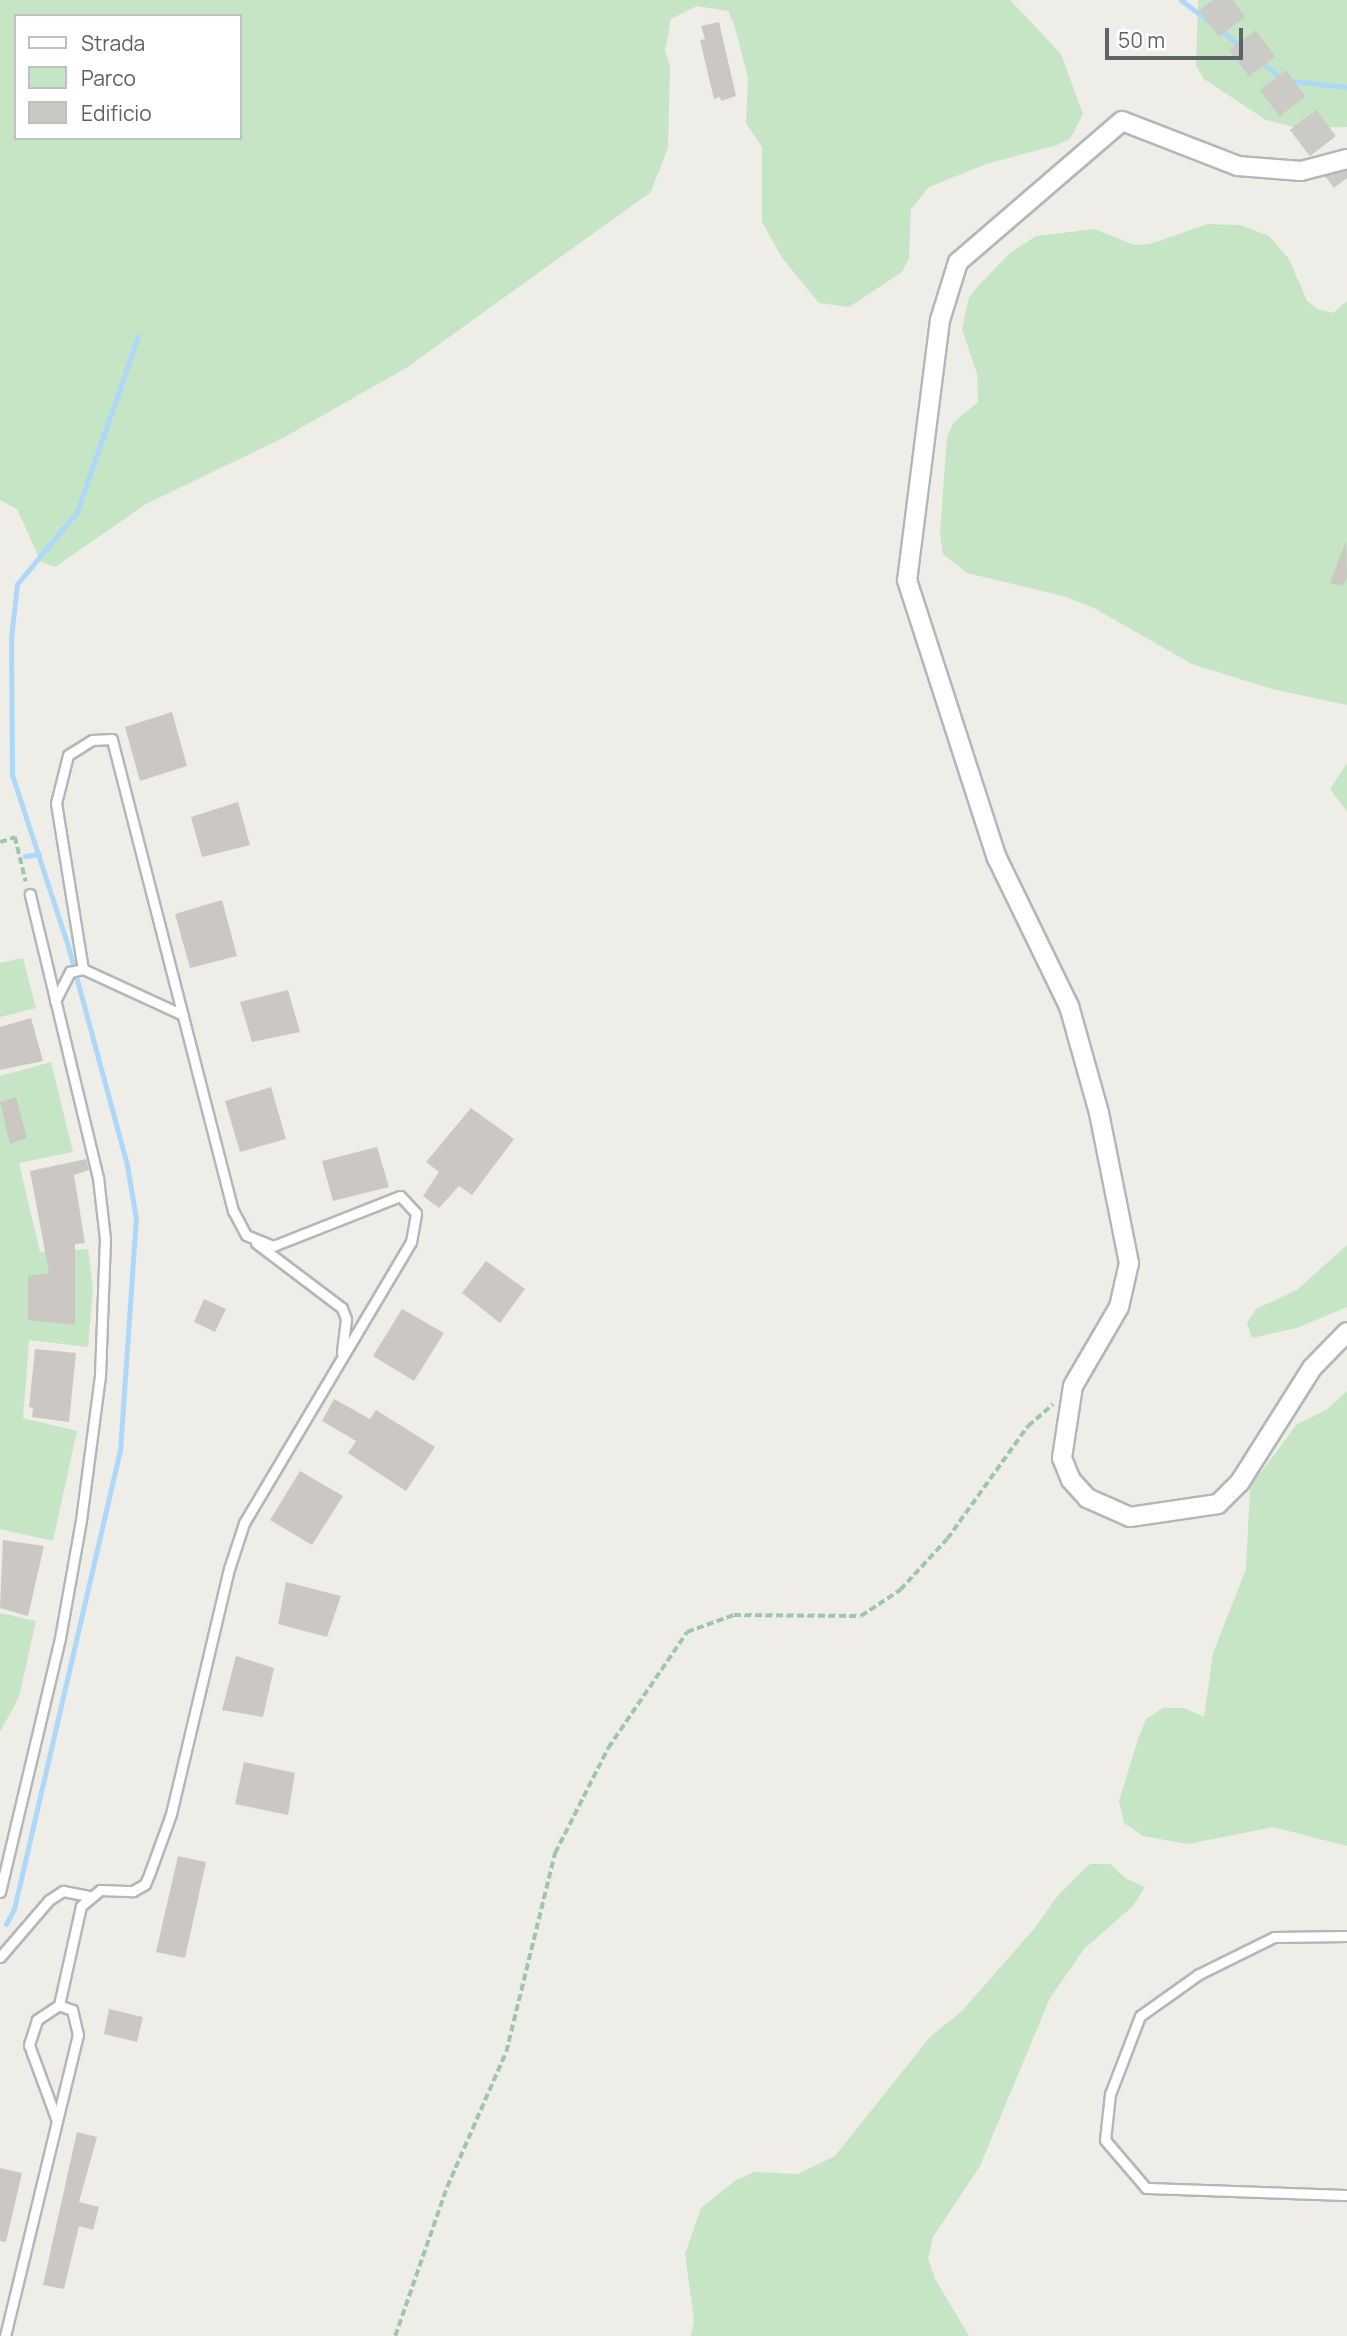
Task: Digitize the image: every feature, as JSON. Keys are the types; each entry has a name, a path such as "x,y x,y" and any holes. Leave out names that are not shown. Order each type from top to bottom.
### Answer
{"street":[{"path":"1347,159 1301,171 1238,166 1122,121 957,262 940,320 906,580 997,858 1069,1006 1099,1113 1129,1263 1119,1307 1073,1386 1062,1458 1071,1480 1087,1498 1130,1517 1218,1504 1240,1482 1312,1368 1347,1332"}],"lane":[{"path":"82,970 56,803 68,755 92,740 112,739 233,1211 246,1235 342,1308 346,1319 341,1359"},
{"path":"0,1892 60,1638 100,1375 104,1212 30,894"},
{"path":"55,1001 70,972 82,970 183,1015"},
{"path":"57,2121 29,2045 37,2020 60,2005 81,1906 88,1896 100,1890 133,1891 145,1884 171,1814 229,1569 244,1524 411,1241 416,1213 410,1201 400,1196 273,1246 246,1235"},
{"path":"0,1838 12,1841"},
{"path":"0,1957 50,1900 63,1891 88,1896"},
{"path":"1347,1936 1274,1937 1199,1974 1140,2016 1110,2094 1105,2140 1146,2188 1347,2195"},
{"path":"5,2336 78,2035 72,2010 60,2005"}],"path":[{"path":"0,842 15,837 30,894"},
{"path":"395,2336 447,2187 506,2052 555,1853 608,1748 687,1632 734,1615 861,1616 900,1590 938,1549 1028,1426 1073,1386"}],"green space":[{"path":"0,0 1010,0 1061,54 1083,114 1070,139 986,164 929,187 911,209 909,258 902,272 849,307 819,303 783,259 762,222 762,147 746,123 748,78 734,24 728,11 697,6 671,19 665,51 670,67 668,147 651,192 406,368 283,438 146,504 55,567 41,562 17,509 0,500"},
{"path":"1198,0 1347,0 1347,127 1297,128 1266,120 1204,79 1196,66"},
{"path":"1208,224 1240,225 1269,236 1289,259 1307,301 1318,309 1333,313 1347,301 1347,705 1272,689 1192,664 1094,608 1063,596 967,573 943,554 940,533 947,437 954,422 978,402 977,374 962,329 969,297 1009,254 1036,236 1095,229 1134,245 1150,244"},
{"path":"1347,763 1347,812 1330,789"},
{"path":"23,958 36,1008 0,1017 0,963"},
{"path":"51,1062 73,1152 19,1163 40,1252 88,1249 93,1288 88,1347 29,1340 23,1418 77,1431 53,1541 0,1529 0,1076"},
{"path":"1347,1245 1347,1307 1297,1328 1252,1338 1247,1323 1256,1309 1297,1290"},
{"path":"1347,1391 1347,1846 1273,1827 1188,1844 1143,1836 1124,1823 1119,1801 1138,1739 1146,1719 1163,1708 1184,1708 1204,1717 1213,1653 1246,1569 1250,1487 1297,1424 1326,1410"},
{"path":"0,1613 36,1621 19,1697 0,1732"},
{"path":"1090,1864 1111,1864 1125,1878 1145,1887 1133,1906 1084,1949 1050,1998 980,2166 933,2237 928,2258 935,2279 969,2336 691,2336 694,2320 685,2254 701,2208 736,2180 755,2172 798,2174 835,2156 930,2037 962,2011 1034,1929 1059,1894"}],"building":[{"path":"719,22 736,96 721,101 720,97 714,99 700,40 705,39 701,26"},
{"path":"1346,541 1347,577 1343,586 1330,583"},
{"path":"172,712 187,766 140,781 125,727"},
{"path":"238,802 250,845 202,857 191,817"},
{"path":"222,900 237,956 190,968 175,914"},
{"path":"288,990 300,1032 252,1042 240,1002"},
{"path":"31,1018 43,1061 0,1070 0,1027"},
{"path":"271,1087 286,1139 240,1152 225,1101"},
{"path":"16,1097 27,1138 10,1144 0,1102"},
{"path":"471,1108 514,1139 472,1195 459,1186 439,1208 423,1196 439,1172 426,1162"},
{"path":"377,1147 389,1187 333,1201 322,1161"},
{"path":"86,1159 89,1170 74,1175 85,1243 75,1244 75,1325 28,1320 28,1276 49,1273 30,1171"},
{"path":"486,1261 525,1289 500,1323 462,1293"},
{"path":"204,1299 226,1309 215,1332 194,1322"},
{"path":"402,1309 444,1333 414,1381 373,1356"},
{"path":"35,1349 76,1353 69,1422 32,1417 33,1408 29,1407"},
{"path":"334,1399 370,1419 376,1410 435,1447 406,1491 348,1453 356,1441 322,1421"},
{"path":"300,1471 343,1496 312,1545 270,1520"},
{"path":"3,1540 44,1546 28,1616 0,1608"},
{"path":"286,1582 341,1596 327,1637 278,1624"},
{"path":"236,1656 274,1668 263,1717 222,1710"},
{"path":"244,1762 295,1773 288,1815 235,1804"},
{"path":"178,1856 206,1862 185,1958 156,1952"},
{"path":"109,2009 143,2017 137,2042 104,2034"},
{"path":"77,2132 97,2137 79,2202 99,2207 93,2230 79,2226 64,2289 43,2285"},
{"path":"0,2168 22,2173 6,2242 0,2241"}],"waterway":[{"path":"1181,0 1284,80 1347,87"},
{"path":"6,1924 14,1909 120,1451 136,1219 127,1165 67,943 12,775 11,638 17,584 77,512 138,336"},
{"path":"25,856 39,854"}],"tunnel":[{"path":"1212,0 1347,177"}]}
